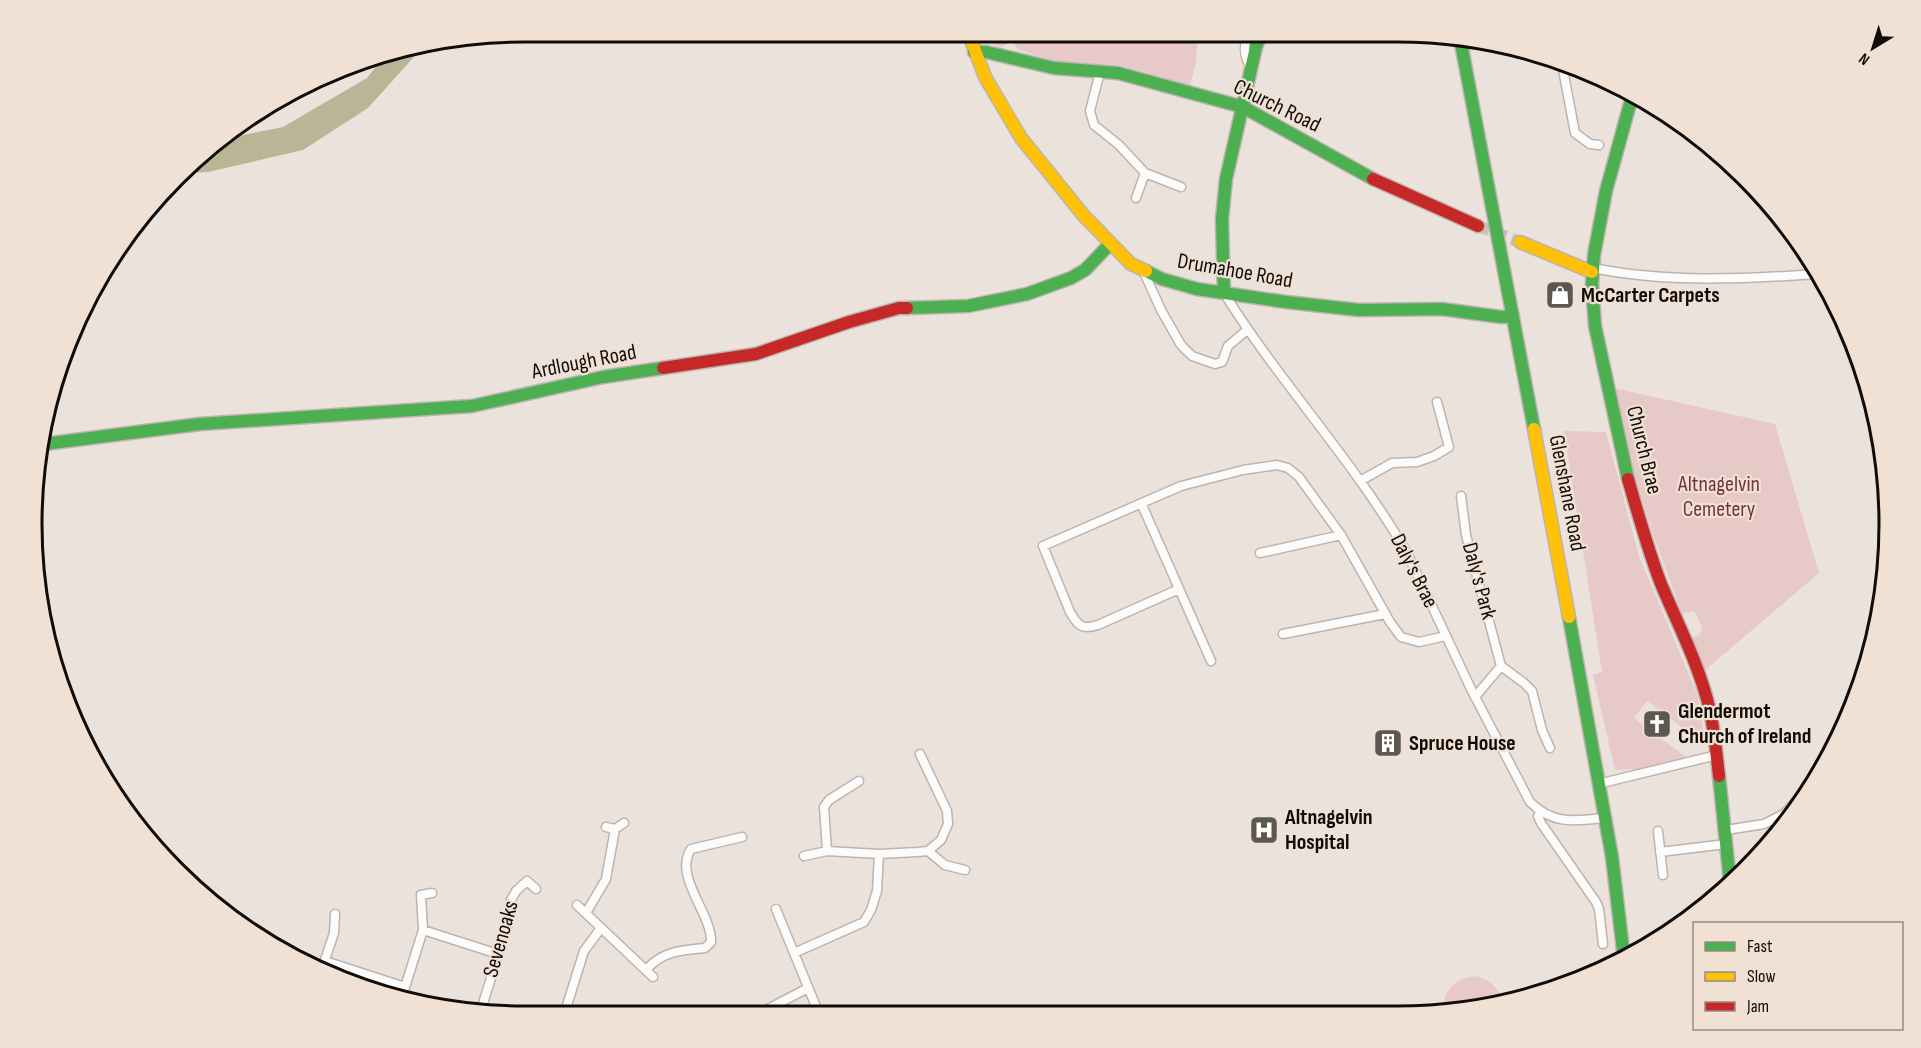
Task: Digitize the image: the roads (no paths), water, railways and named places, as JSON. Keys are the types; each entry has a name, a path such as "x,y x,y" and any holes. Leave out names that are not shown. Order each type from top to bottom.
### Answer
{"main road":[{"name":"Drumahoe Road","path":"971,42 985,77 1021,138 1050,176 1110,244 1131,264 1170,282 1224,293 1359,310 1442,309 1501,317 1513,316"},
{"path":"1224,293 1221,236 1225,186 1259,42"},
{"name":"Glenshane Road","path":"1462,46 1564,587 1620,905 1623,949"},
{"name":"Church Road","path":"974,52 986,52 1054,68 1118,73 1243,107 1371,178 1478,226"},
{"name":"Church Brae","path":"1630,103 1606,190 1592,270 1595,326 1627,477 1661,583 1693,658 1707,699 1717,755 1729,873"},
{"path":"1520,242 1548,255 1592,270"},
{"name":"Ardlough Road","path":"49,443 200,424 472,406 603,377 756,354 898,308 968,306 1027,294 1071,278 1085,270 1110,244"}],"street":[{"path":"1246,42 1244,52 1246,61 1252,68"},
{"path":"1100,72 1090,111 1094,125 1119,145 1145,174 1182,187"},
{"path":"1564,72 1575,133 1590,144 1599,145"},
{"path":"1136,198 1145,174"},
{"path":"1143,270 1168,324 1181,345 1192,356 1215,364 1222,362 1228,346 1247,330"},
{"path":"1592,270 1728,279 1809,275"},
{"name":"Daly's Brae","path":"1224,293 1247,330 1360,481 1407,553 1475,698 1530,802 1540,812 1538,816 1541,823 1596,902 1604,944"},
{"path":"1360,481 1392,463 1417,462 1449,447 1437,402"},
{"path":"1179,590 1088,628 1081,626 1070,612 1043,546 1142,505 1181,486 1243,470 1282,466 1299,477 1341,535 1385,614 1401,637 1419,642 1446,636"},
{"name":"Daly's Park","path":"1461,496 1466,536 1501,666"},
{"path":"1142,505 1211,661"},
{"path":"1260,553 1341,535"},
{"path":"1283,634 1385,614"},
{"path":"1475,698 1501,666 1524,682 1532,691 1542,730 1550,748"},
{"path":"804,856 827,851 879,854 928,851 941,840 948,824 946,810 920,754"},
{"path":"1598,784 1717,755"},
{"path":"827,851 824,807 829,800 859,781"},
{"path":"1540,812 1566,820 1604,818"},
{"path":"1726,830 1764,824 1780,816"},
{"path":"586,914 606,879 610,828 624,823"},
{"path":"1658,831 1663,875"},
{"path":"646,970 654,960 665,955 677,950 705,948 711,942 711,931 686,868 688,854 691,849 742,837"},
{"path":"1660,852 1726,844"},
{"path":"928,851 945,865 965,870"},
{"path":"794,953 864,922 871,910 877,891 879,854"},
{"name":"Sevenoaks","path":"483,1004 507,927 511,900 516,891 527,881 536,889"},
{"path":"404,991 423,930 421,895 432,892"},
{"path":"578,905 653,977"},
{"path":"776,909 816,1006"},
{"path":"325,962 334,933 335,914"},
{"path":"567,1006 584,951 601,928"},
{"path":"423,930 498,954"},
{"path":"343,970 405,987"},
{"path":"773,1006 808,988"}],"tunnel":[{"path":"1478,226 1520,242"}],"place":[{"name":"McCarter Carpets","path":"1560,295"},
{"name":"Glendermot Church of Ireland","path":"1657,724"},
{"name":"Spruce House","path":"1388,743"},
{"name":"Altnagelvin Hospital","path":"1264,830"}],"park label":[{"name":"Altnagelvin Cemetery","path":"1719,496"}]}
